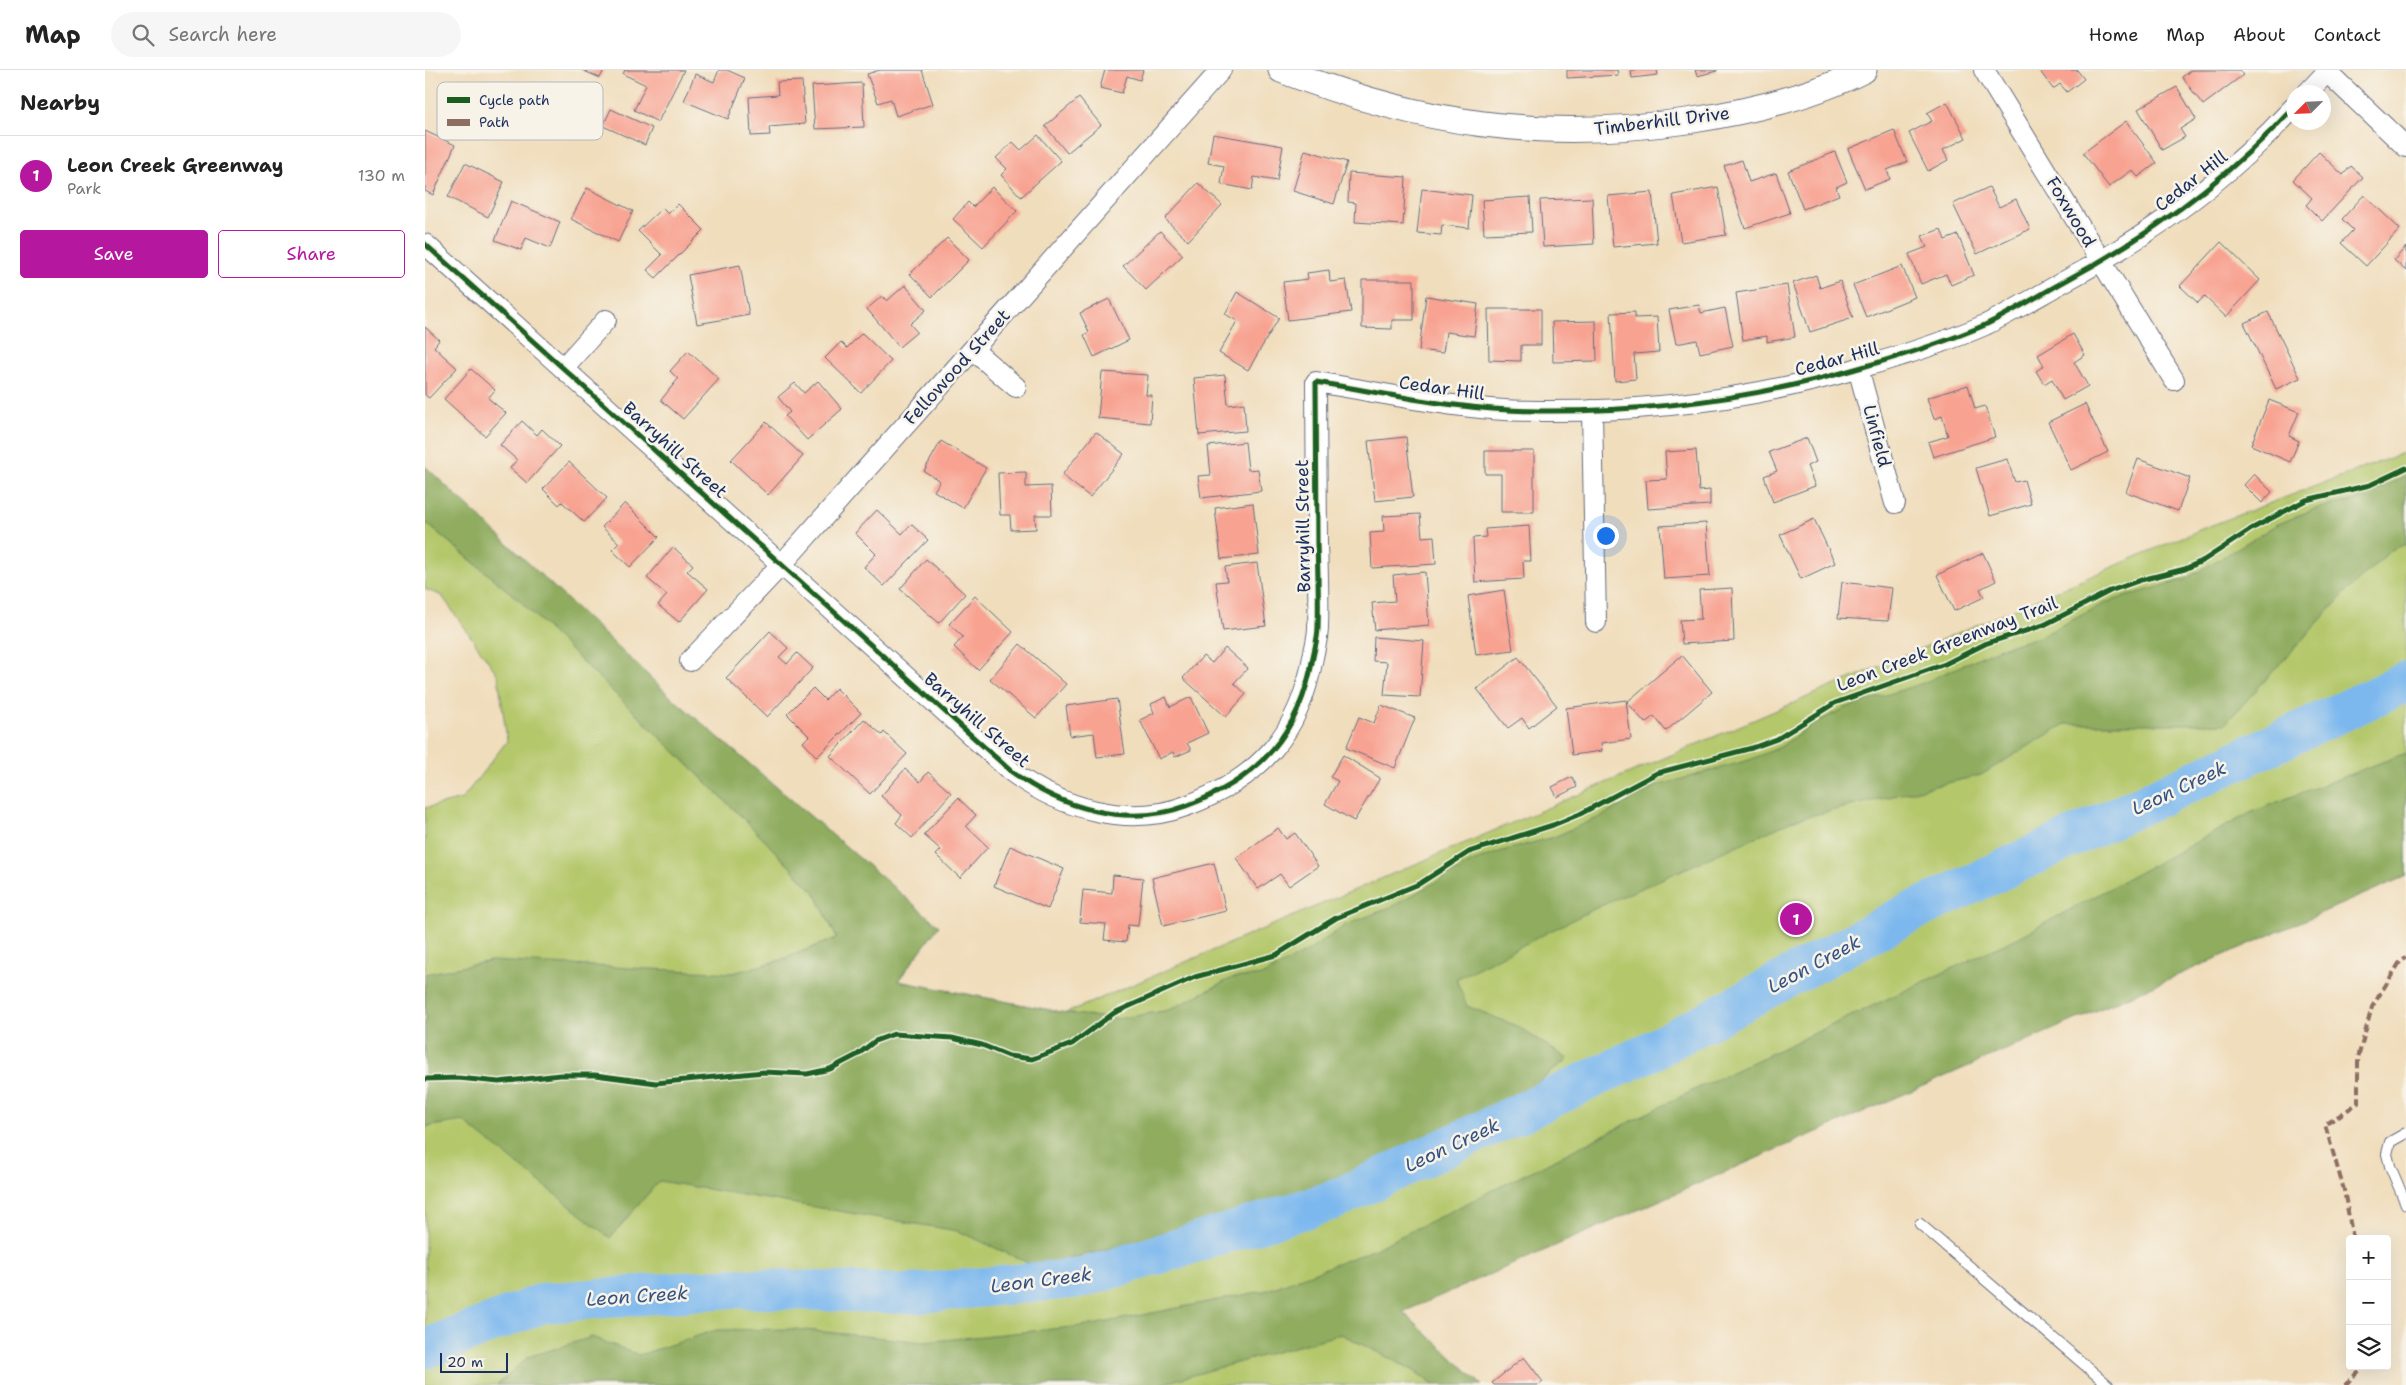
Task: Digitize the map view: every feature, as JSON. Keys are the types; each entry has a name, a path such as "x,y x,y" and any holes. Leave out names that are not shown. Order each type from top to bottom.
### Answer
{"street":[{"name":"Fellowood Street","path":"690,661 782,564 1221,70"},
{"name":"Timberhill Drive","path":"1281,70 1338,92 1412,113 1489,126 1565,131 1634,128 1771,106 1864,70"},
{"name":"Foxwood","path":"1984,70 2173,380"},
{"path":"2315,85 2327,72 2406,147"},
{"name":"Cedar Hill","path":"1316,382 1434,404 1535,411 1630,410 1734,398 1836,376 1904,356 1985,325 2101,262 2142,237 2226,173 2273,131 2286,116"},
{"name":"Barryhill Street","path":"425,244 1012,772 1062,802 1100,812 1139,815 1178,809 1215,795 1248,775 1275,748 1295,718 1309,683 1318,629 1316,382"},
{"path":"563,368 606,320"},
{"path":"973,350 1017,387"},
{"name":"Linfield","path":"1858,368 1895,503"},
{"path":"1592,410 1597,622"}],"lane":[{"path":"2406,1133 2389,1142 2387,1154 2406,1204"},
{"path":"1920,1224 2108,1385"}],"green space":[{"path":"2406,452 2406,876 1342,1334 1413,1370 1434,1385 425,1385 425,808 462,799 507,741 498,675 442,596 425,589 425,522 519,600 745,820 815,893 837,938 778,961 735,973 897,981 1066,1013 2204,528"},
{"path":"425,466 669,695 939,926 898,981 1066,1013 1117,1019 1169,1010 1232,978 1263,975 1308,951 1346,925 1393,906 1472,862 1502,851 1554,837 1604,815 1653,787 1749,760 1780,747 1815,723 1845,708 1923,683 2000,648 2039,637 2107,602 2186,579 2276,525 2314,509 2356,500 2406,476 2406,544 2391,550 2348,590 2225,724 2065,724 1981,775 1797,819 1596,908 1456,979 1467,1006 1517,1026 1568,1059 1500,1112 1300,1200 1037,1267 958,1231 659,1181 610,1238 463,1121 425,1127 425,974 491,961 733,973 778,961 837,938 815,893 745,820 519,600 425,522"},
{"path":"2406,753 2406,876 1403,1312 1482,1385 1434,1385 1413,1370 1341,1334 1157,1385 497,1385 528,1357 592,1337 639,1355 716,1330 795,1329 924,1342 1092,1325 1268,1290 1373,1250 1702,1086 2019,937 2254,811"}],"building":[{"path":"582,70 604,70 600,78"},
{"path":"625,70 684,70 658,122 634,110 646,85 623,74"},
{"path":"719,70 727,70 745,78 728,119 684,101 695,74 714,82"},
{"path":"880,70 922,70 933,104 896,116 891,99 878,103 867,74"},
{"path":"1105,70 1143,70 1140,80 1127,76 1122,93 1100,88"},
{"path":"1567,70 1617,70 1618,75 1567,78"},
{"path":"1631,70 1657,70 1658,75 1632,78"},
{"path":"1695,70 1717,70 1717,71 1697,76"},
{"path":"2039,70 2077,70 2084,79 2067,92 2060,84 2053,89"},
{"path":"2191,70 2239,70 2243,75 2203,105 2182,77"},
{"path":"802,81 805,124 769,127 770,135 751,136 749,97 778,95 777,82"},
{"path":"862,83 864,127 815,129 812,86"},
{"path":"2177,87 2196,119 2180,129 2185,137 2162,150 2138,109"},
{"path":"1079,98 1101,125 1067,153 1045,126"},
{"path":"1947,102 1966,138 1943,150 1948,160 1928,171 1909,133 1932,121 1927,113"},
{"path":"611,109 652,128 645,145 603,126"},
{"path":"2126,121 2157,163 2138,177 2132,170 2109,187 2083,153"},
{"path":"1894,130 1907,162 1887,170 1890,179 1865,189 1848,149"},
{"path":"425,131 437,137 437,140 444,140 455,145 433,195 425,191"},
{"path":"1213,134 1283,146 1277,181 1254,177 1252,190 1221,184 1224,166 1208,163"},
{"path":"1038,135 1061,161 1021,197 1001,175 1007,169 996,158 1013,142 1021,150"},
{"path":"1305,150 1347,162 1334,204 1293,191"},
{"path":"1835,152 1847,182 1836,187 1839,195 1803,209 1788,171"},
{"path":"2319,152 2343,175 2351,166 2363,177 2322,221 2306,205 2312,198 2293,180"},
{"path":"1742,160 1749,182 1776,173 1790,213 1745,228 1724,166"},
{"path":"465,163 504,182 488,217 448,197"},
{"path":"1349,173 1406,177 1403,225 1355,222 1356,203 1348,202"},
{"path":"1198,183 1222,205 1188,241 1165,219"},
{"path":"992,187 1017,211 983,247 953,219 968,202 973,207"},
{"path":"1718,187 1726,235 1681,242 1673,195"},
{"path":"1989,187 1999,207 2016,199 2030,229 1977,254 1953,204"},
{"path":"587,188 633,211 618,242 571,219"},
{"path":"1422,189 1472,195 1469,228 1442,225 1441,235 1417,233"},
{"path":"1652,192 1657,243 1613,247 1608,196"},
{"path":"2364,195 2400,229 2366,266 2341,243 2353,230 2342,219"},
{"path":"1530,197 1532,232 1484,234 1482,200"},
{"path":"1592,198 1594,244 1543,247 1540,200"},
{"path":"511,201 560,222 550,248 526,238 521,250 495,240"},
{"path":"678,204 704,230 656,278 647,270 662,255 638,231 662,208 668,214"},
{"path":"1941,229 1945,240 1958,235 1974,275 1951,285 1946,274 1921,284 1909,254 1927,247 1922,236"},
{"path":"1160,231 1183,255 1146,290 1123,266"},
{"path":"947,238 969,260 932,297 910,274"},
{"path":"2221,242 2260,280 2226,317 2204,296 2198,303 2180,286"},
{"path":"2406,247 2406,271 2394,260"},
{"path":"740,265 749,315 697,324 688,275"},
{"path":"1902,266 1915,297 1866,317 1853,285"},
{"path":"1329,270 1330,282 1346,280 1351,312 1288,320 1283,282 1308,279 1307,273"},
{"path":"1816,275 1820,288 1840,281 1853,318 1810,332 1793,283"},
{"path":"1362,280 1414,280 1414,320 1392,320 1392,329 1362,328"},
{"path":"905,285 926,310 910,324 917,332 899,347 867,309 882,296 887,301"},
{"path":"1787,285 1795,337 1767,342 1767,336 1743,340 1736,293"},
{"path":"1237,292 1279,318 1248,370 1219,353 1237,321 1225,314"},
{"path":"1426,296 1478,304 1474,336 1446,332 1443,353 1419,350"},
{"path":"1109,299 1129,340 1094,357 1084,335 1089,332 1080,313"},
{"path":"1699,305 1701,313 1725,308 1733,346 1700,353 1697,340 1676,344 1669,310"},
{"path":"1488,309 1541,309 1541,345 1521,345 1521,361 1489,360"},
{"path":"1635,312 1635,318 1657,317 1659,352 1634,354 1636,379 1615,381 1611,313"},
{"path":"2268,312 2300,378 2276,389 2244,323"},
{"path":"1596,321 1597,361 1553,362 1552,322"},
{"path":"425,327 439,340 434,347 457,368 429,398 425,395"},
{"path":"862,333 891,361 861,393 825,358 841,342 847,348"},
{"path":"2073,334 2085,355 2074,362 2088,386 2063,400 2052,379 2044,384 2036,371 2044,366 2038,355"},
{"path":"688,351 719,379 683,419 661,400 678,379 670,371"},
{"path":"471,369 495,390 488,398 506,413 485,436 444,399"},
{"path":"1102,372 1148,375 1146,395 1152,395 1150,423 1098,418"},
{"path":"1225,375 1228,405 1244,403 1246,431 1199,435 1194,378"},
{"path":"818,381 842,409 807,440 785,416 790,412 778,397 795,383 804,393"},
{"path":"1968,385 1975,409 1985,406 1995,437 1933,457 1928,442 1948,436 1942,416 1934,419 1927,398"},
{"path":"2269,400 2299,412 2289,436 2299,441 2290,462 2251,445"},
{"path":"2085,404 2108,452 2071,470 2048,422"},
{"path":"522,421 537,435 542,429 560,446 527,483 510,468 517,460 500,445"},
{"path":"766,422 803,456 768,495 731,460"},
{"path":"1096,432 1124,454 1090,497 1062,475"},
{"path":"1406,437 1413,497 1375,501 1368,441"},
{"path":"1807,438 1816,462 1807,466 1815,486 1773,502 1764,476 1777,471 1769,452"},
{"path":"941,441 986,468 963,508 934,491 940,481 924,471"},
{"path":"1245,442 1248,470 1258,469 1261,491 1201,498 1198,476 1211,475 1208,446"},
{"path":"1696,450 1699,491 1710,490 1710,505 1648,509 1646,480 1667,479 1665,452"},
{"path":"1485,451 1534,451 1534,512 1501,512 1501,474 1485,474"},
{"path":"2007,459 2015,482 2024,480 2031,504 1990,516 1976,468"},
{"path":"2138,459 2190,478 2178,511 2126,492"},
{"path":"569,462 607,498 584,522 562,502 559,505 543,489"},
{"path":"1026,472 1026,487 1051,486 1052,515 1035,515 1036,529 1011,530 1010,515 1000,515 998,473"},
{"path":"2254,474 2272,492 2262,503 2244,485"},
{"path":"625,503 659,537 630,567 612,550 619,543 602,527"},
{"path":"1253,503 1259,555 1221,559 1215,508"},
{"path":"877,510 902,534 911,524 928,540 884,586 864,567 876,554 855,533"},
{"path":"1420,514 1422,537 1434,536 1436,564 1372,568 1370,533 1384,532 1383,516"},
{"path":"1814,519 1835,563 1801,579 1780,535"},
{"path":"1706,523 1710,576 1664,579 1660,526"},
{"path":"1529,526 1531,561 1523,561 1524,579 1475,582 1473,538 1486,537 1485,529"},
{"path":"673,547 693,565 687,571 708,589 679,622 658,605 667,595 647,578"},
{"path":"1983,553 1996,581 1980,589 1984,597 1954,611 1937,575"},
{"path":"926,559 965,594 939,623 900,589"},
{"path":"1257,563 1266,626 1223,631 1216,582 1227,581 1225,567"},
{"path":"1425,572 1429,625 1375,630 1372,603 1395,601 1393,575"},
{"path":"1842,582 1892,588 1888,621 1838,618"},
{"path":"1732,588 1734,641 1682,644 1680,620 1701,619 1699,590"},
{"path":"1504,590 1513,650 1476,655 1468,596"},
{"path":"975,596 1013,632 978,670 954,647 963,637 949,624"},
{"path":"770,631 788,648 779,657 787,664 797,653 813,668 767,717 726,678"},
{"path":"1374,637 1424,641 1420,697 1384,695 1387,662 1373,661"},
{"path":"1020,644 1066,684 1036,718 990,679"},
{"path":"1225,648 1248,668 1234,683 1246,694 1226,717 1183,678 1203,656 1212,663"},
{"path":"1682,655 1712,692 1666,731 1654,716 1645,723 1627,702"},
{"path":"1518,657 1557,706 1529,728 1522,718 1508,728 1477,689"},
{"path":"813,688 825,700 836,688 861,713 817,757 803,742 809,736 787,714"},
{"path":"1166,697 1170,707 1191,697 1208,733 1187,743 1191,750 1175,757 1173,752 1159,759 1140,720 1154,713 1151,704"},
{"path":"1117,699 1125,754 1097,757 1094,733 1070,736 1066,706"},
{"path":"1626,700 1631,739 1601,743 1602,751 1572,755 1566,708"},
{"path":"1381,705 1415,718 1395,768 1346,748 1359,717 1374,723"},
{"path":"864,719 882,735 884,732 907,754 870,794 830,756"},
{"path":"1343,755 1380,778 1354,821 1325,804 1338,781 1330,777"},
{"path":"905,769 920,782 928,772 951,793 912,838 896,823 902,815 881,796"},
{"path":"1572,777 1577,787 1557,797 1552,787"},
{"path":"958,798 976,815 966,826 988,847 960,878 936,855 941,850 924,835"},
{"path":"1278,828 1286,839 1295,833 1318,866 1289,886 1280,874 1258,889 1236,858"},
{"path":"1010,846 1064,869 1048,909 994,886"},
{"path":"1214,863 1226,911 1163,926 1152,878"},
{"path":"1113,875 1143,878 1138,926 1128,925 1126,942 1104,940 1106,924 1080,922 1083,890 1112,893"},
{"path":"1524,1357 1543,1382 1539,1385 1494,1385 1492,1383"}],"waterway":[{"name":"Leon Creek","path":"425,1349 543,1303 731,1288 909,1294 1082,1278 1334,1200 1647,1053 1903,916 2406,682"}],"marked path":[{"path":"2352,1235 2344,1190 2325,1125 2358,1103 2358,1058 2372,1007 2400,962 2406,958"},
{"path":"2345,1385 2360,1370"}],"cycle path":[{"path":"425,244 1012,772 1031,785 1073,804 1095,811 1141,815 1164,812 1186,806 1212,795 1235,782 1255,767 1272,750 1286,731 1298,709 1307,684 1318,631 1316,382 1454,405 1510,410 1579,411 1700,402 1820,379 1954,338 1985,325 2096,264 2186,204 2242,159 2286,115"},
{"name":"Leon Creek Greenway Trail","path":"425,1079 458,1078 499,1082 560,1075 595,1075 656,1083 764,1072 807,1074 830,1069 857,1055 875,1041 894,1034 952,1038 982,1045 1009,1056 1032,1059 1072,1044 1114,1013 1195,977 1276,955 1336,918 1419,884 1469,852 1553,825 1580,814 1657,773 1752,748 1777,739 1835,703 1945,664 1987,643 2044,625 2110,591 2141,580 2185,569 2204,560 2253,528 2306,500 2370,485 2406,468"}],"place":[{"name":"Leon Creek Greenway","path":"1796,919"}]}
